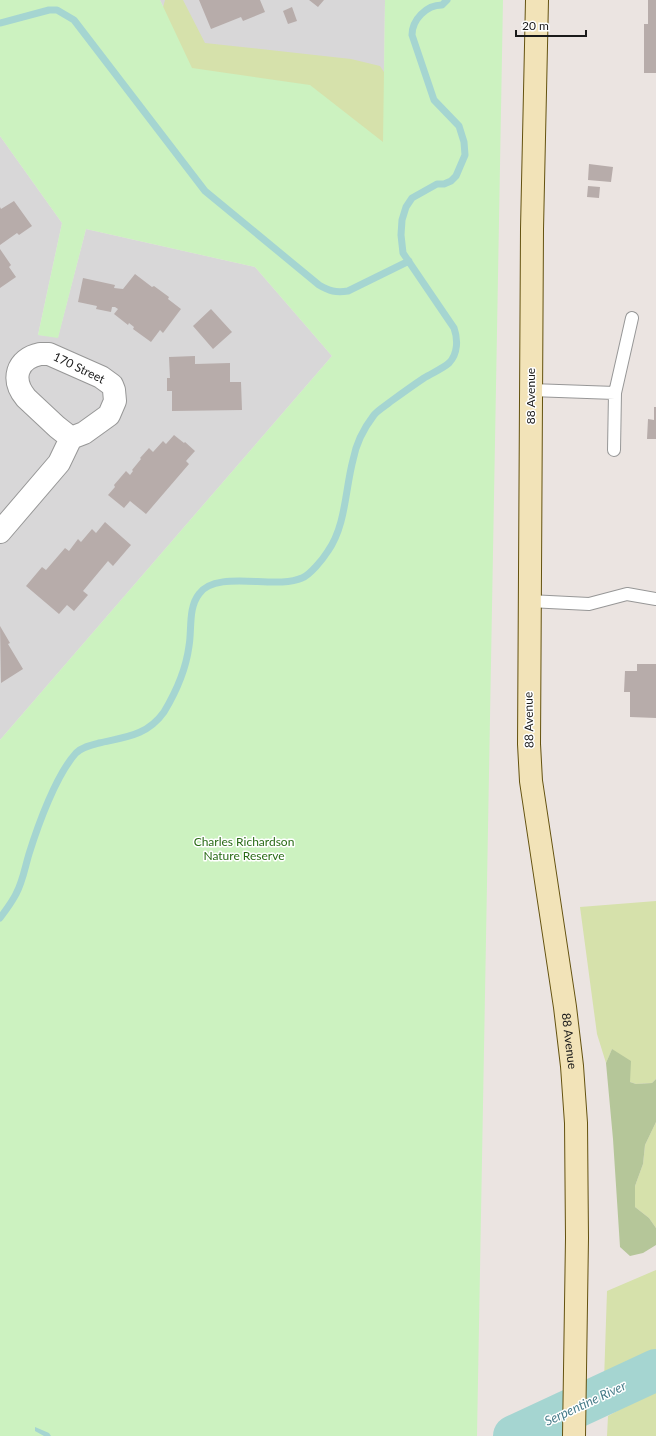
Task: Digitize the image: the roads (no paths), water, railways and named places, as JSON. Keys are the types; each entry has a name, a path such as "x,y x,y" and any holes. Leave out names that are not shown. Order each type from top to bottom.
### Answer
{"main road":[{"name":"88 Avenue","path":"537,0 532,221 528,706 531,782 565,1007 572,1066 576,1123 577,1238 574,1436"}],"street":[{"path":"0,532 59,463 71,438"}],"lane":[{"path":"614,450 615,393 632,318"},
{"path":"531,390 615,393"},
{"path":"529,601 589,604 627,594 656,600"}],"water":[{"path":"35,1427 49,1433 51,1436 44,1436 35,1431"}],"waterway":[{"path":"0,918 11,903 18,889 37,829 48,801 61,774 76,753 90,745 127,737 143,731 157,720 164,712 173,696 186,663 193,606 199,594 207,587 219,583 232,581 291,581 302,578 312,570 320,562 334,541 342,519 354,454 361,436 370,420 377,411 424,378 449,363 456,351 457,342 454,328 403,253 401,235 402,220 406,207 412,198 437,184 444,184 451,181 456,176 465,155 464,142 459,126 434,100 412,35 414,24 421,14 431,8 442,5 447,0"},
{"path":"0,23 49,10 57,10 74,20 205,191 319,285 333,291 348,291 409,261"},
{"name":"Serpentine River","path":"514,1436 656,1370"}],"park label":[{"name":"Charles Richardson Nature Reserve","path":"244,849"}]}
